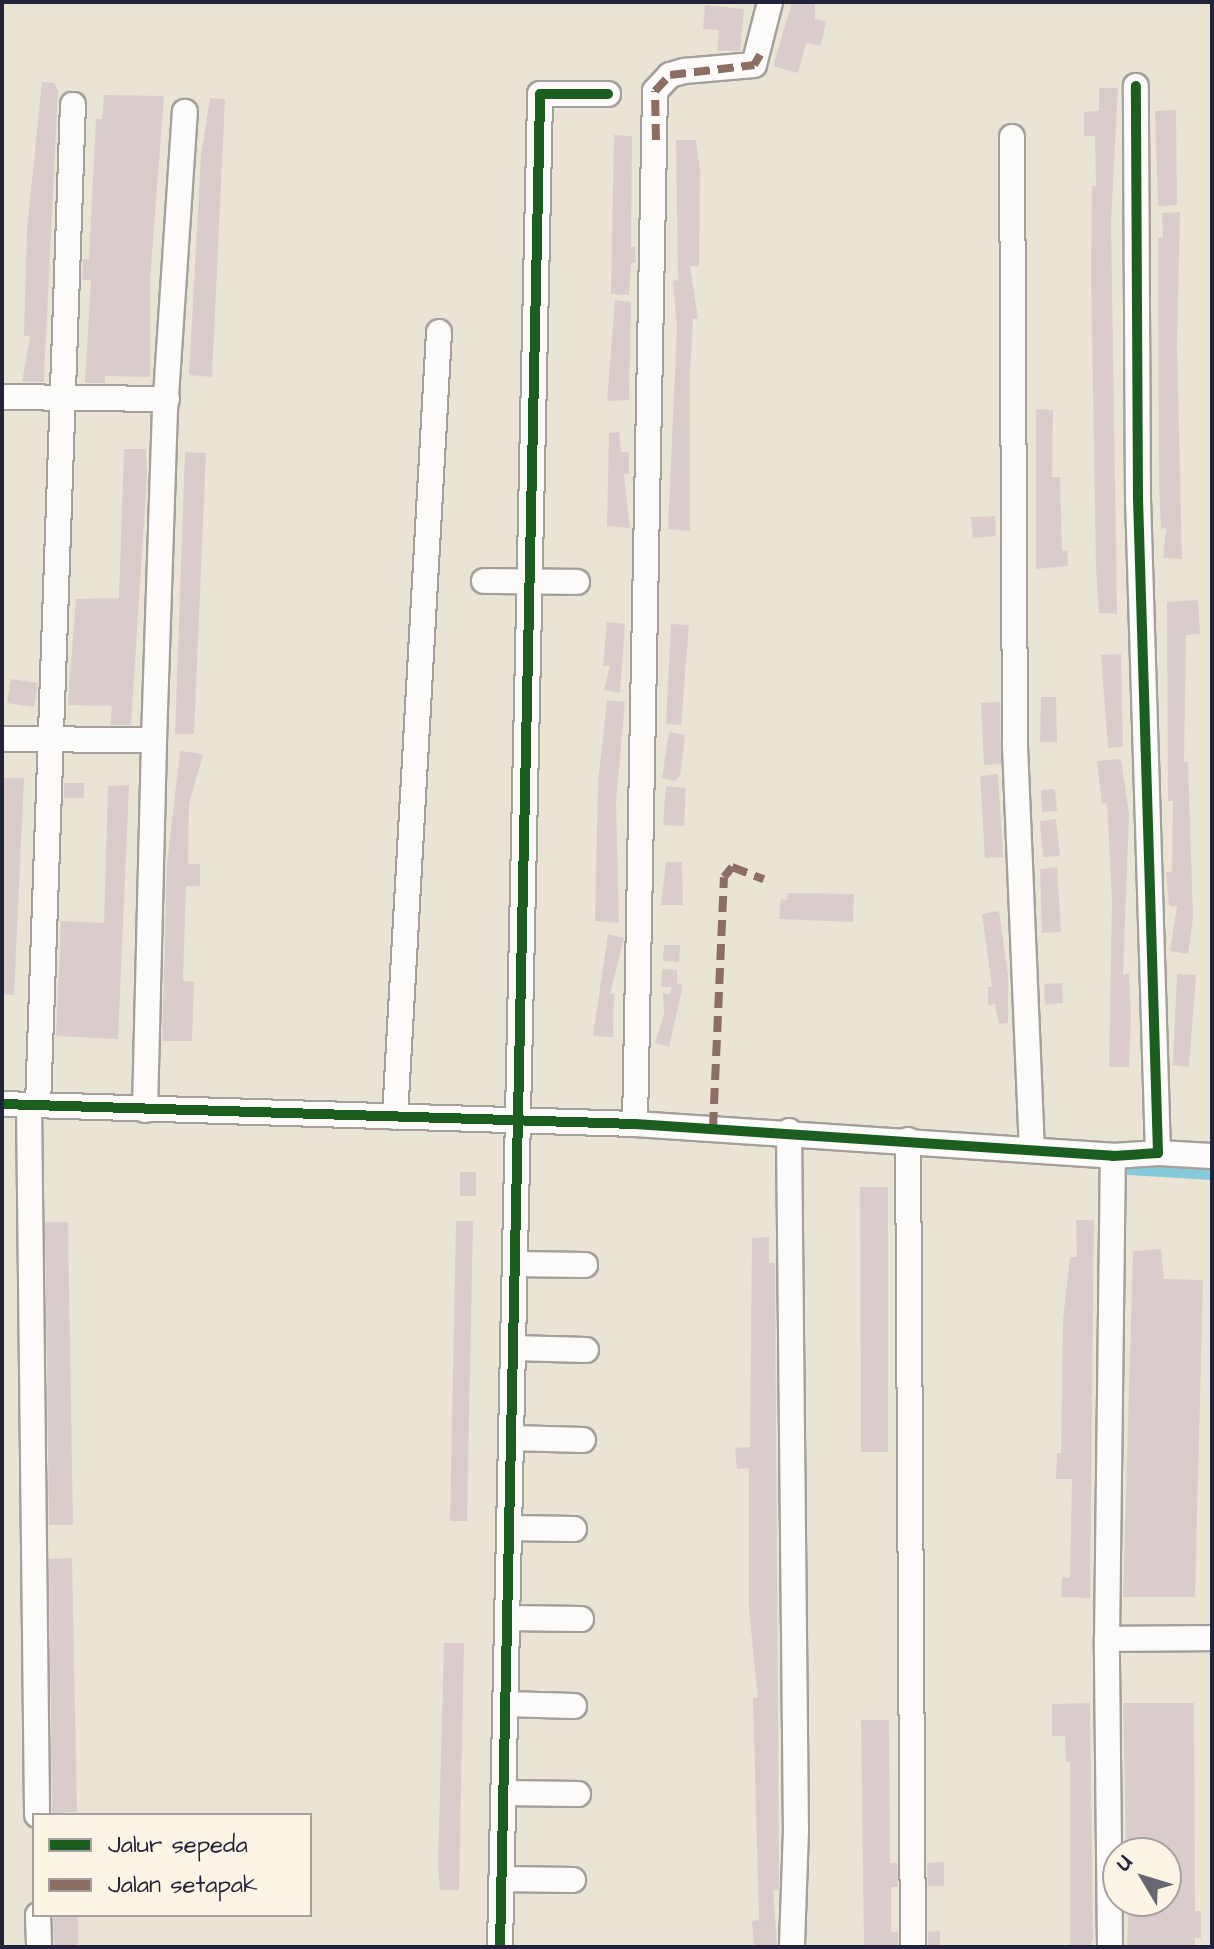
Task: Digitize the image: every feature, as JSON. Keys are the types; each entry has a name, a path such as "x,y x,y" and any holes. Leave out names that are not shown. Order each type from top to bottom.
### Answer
{"street":[{"path":"635,1124 655,91 670,75 684,71 754,65 770,2"},
{"path":"1136,86 1138,499 1158,1153"},
{"path":"500,1947 540,94 608,94"},
{"path":"37,1813 33,1105 52,739 73,105"},
{"path":"145,1110 154,740 167,399 185,112"},
{"path":"1012,137 1015,746 1032,1147"},
{"path":"395,1117 439,332"},
{"path":"2,397 167,399"},
{"path":"484,581 530,584 577,582"},
{"path":"2,739 154,740"},
{"path":"2,1104 635,1124 1032,1147 1113,1156 1158,1153 1212,1156"},
{"path":"789,1131 796,1830 792,1947"},
{"path":"908,1140 913,1947"},
{"path":"1110,1947 1107,1639 1113,1156"},
{"path":"515,1264 585,1265"},
{"path":"513,1348 586,1350"},
{"path":"511,1438 583,1440"},
{"path":"509,1528 574,1529"},
{"path":"507,1618 581,1619"},
{"path":"1107,1639 1212,1638"},
{"path":"505,1704 574,1706"},
{"path":"503,1793 578,1794"},
{"path":"501,1879 573,1880"},
{"path":"38,1917 39,1947"}],"building":[{"path":"792,2 815,2 815,19 826,21 821,46 806,43 798,73 773,66"},
{"path":"705,5 744,9 740,51 717,51 719,30 703,29"},
{"path":"42,82 54,83 58,90 44,382 22,382 30,336 24,336 27,229"},
{"path":"1099,88 1118,88 1111,220 1117,614 1099,613 1096,569 1091,274 1092,186 1096,186 1095,136 1084,136 1084,112 1099,111"},
{"path":"104,95 164,96 150,280 150,377 105,376 105,383 85,383 91,280 82,280 83,259 89,259 96,119 102,119"},
{"path":"210,98 225,99 212,377 189,375 201,156"},
{"path":"1176,110 1177,205 1158,206 1155,111"},
{"path":"614,135 632,136 631,247 635,247 636,262 631,263 629,295 611,294"},
{"path":"676,140 696,140 700,171 699,266 690,266 698,319 693,319 690,374 690,531 668,529 677,328 673,281 678,280"},
{"path":"1180,212 1177,345 1182,559 1163,558 1166,528 1161,529 1159,484 1158,238 1163,238 1162,213"},
{"path":"615,300 631,302 629,400 607,401"},
{"path":"1036,409 1053,410 1052,477 1060,477 1062,551 1067,550 1068,566 1036,569"},
{"path":"619,432 621,452 629,452 629,474 624,474 630,528 607,526 609,433"},
{"path":"124,449 146,449 147,475 131,725 110,725 112,706 68,705 76,599 119,598"},
{"path":"185,452 206,453 194,734 175,734"},
{"path":"995,516 996,536 973,538 971,517"},
{"path":"1198,600 1200,634 1186,635 1184,762 1188,762 1193,918 1188,954 1170,951 1177,906 1169,906 1166,872 1172,872 1173,801 1168,801 1167,602"},
{"path":"607,622 625,624 620,693 604,690 610,666 603,666"},
{"path":"671,624 689,625 681,725 666,724"},
{"path":"1121,654 1123,747 1108,748 1101,655"},
{"path":"11,679 38,683 34,707 7,703"},
{"path":"1041,697 1056,697 1057,742 1040,742"},
{"path":"607,700 625,702 616,802 619,923 595,921 598,782"},
{"path":"1000,702 1001,764 984,765 981,703"},
{"path":"669,732 685,735 680,776 674,781 662,778"},
{"path":"180,751 203,754 189,804 188,864 200,864 200,886 186,886 183,981 194,982 192,1041 162,1041 167,864"},
{"path":"1121,759 1129,814 1123,974 1129,974 1129,1067 1109,1067 1112,900 1107,803 1102,804 1097,761"},
{"path":"998,774 1003,857 985,858 980,776"},
{"path":"2,778 24,778 14,995 2,994"},
{"path":"64,783 84,783 84,798 64,798"},
{"path":"129,785 118,1039 56,1036 61,921 104,923 108,786"},
{"path":"666,786 686,788 684,826 663,825"},
{"path":"1055,789 1057,811 1042,812 1041,790"},
{"path":"1056,819 1060,856 1043,857 1040,821"},
{"path":"666,862 682,862 683,905 661,905"},
{"path":"1057,867 1061,932 1042,933 1040,869"},
{"path":"788,893 854,894 853,922 779,919 781,899 787,900"},
{"path":"999,911 1008,975 1008,1023 999,1024 995,1004 988,1005 988,987 992,987 982,914"},
{"path":"608,934 624,938 610,994 614,994 613,1037 593,1036"},
{"path":"664,945 680,945 679,962 663,961"},
{"path":"662,969 677,970 677,983 683,985 669,1047 655,1043 664,1014 663,993 670,994 672,987 661,987"},
{"path":"1177,974 1196,975 1189,1067 1173,1065"},
{"path":"1062,983 1063,1003 1045,1005 1044,984"},
{"path":"460,1172 476,1172 476,1196 460,1196"},
{"path":"860,1187 888,1187 888,1452 861,1452"},
{"path":"1076,1220 1094,1220 1090,1598 1061,1597 1062,1577 1070,1578 1072,1479 1056,1479 1057,1453 1061,1453 1063,1320 1070,1257 1077,1257"},
{"path":"456,1221 473,1221 467,1521 450,1521"},
{"path":"45,1222 68,1222 73,1525 49,1525"},
{"path":"769,1237 769,1263 775,1263 779,1890 773,1890 777,1947 754,1947 752,1921 759,1920 753,1698 758,1698 749,1610 749,1468 737,1469 735,1448 750,1447 752,1238"},
{"path":"1161,1249 1164,1279 1203,1280 1195,1597 1123,1597 1133,1251"},
{"path":"72,1558 77,1812 52,1813 49,1559"},
{"path":"444,1643 464,1643 459,1890 440,1890 438,1866"},
{"path":"1090,1703 1093,1939 1090,1947 1070,1947 1070,1762 1066,1762 1065,1736 1052,1736 1052,1704"},
{"path":"1123,1703 1194,1703 1195,1911 1201,1911 1201,1938 1195,1938 1195,1947 1127,1947 1128,1917 1182,1917 1182,1837 1126,1837"},
{"path":"861,1720 889,1720 890,1863 897,1863 898,1887 891,1887 891,1932 898,1932 898,1947 864,1947"},
{"path":"944,1862 944,1886 928,1886 927,1863"},
{"path":"53,1917 78,1917 78,1947 54,1947"},
{"path":"940,1931 940,1947 928,1947 928,1932"}],"waterway":[{"path":"1129,1165 1212,1170"}],"marked path":[{"path":"656,140 655,91 670,75 754,65 760,55"},
{"path":"713,1128 724,877 732,867 764,879"}],"cycle path":[{"path":"2,1104 635,1124 1113,1156 1158,1153 1138,499 1136,86"},
{"path":"500,1947 540,94 608,94"}]}
